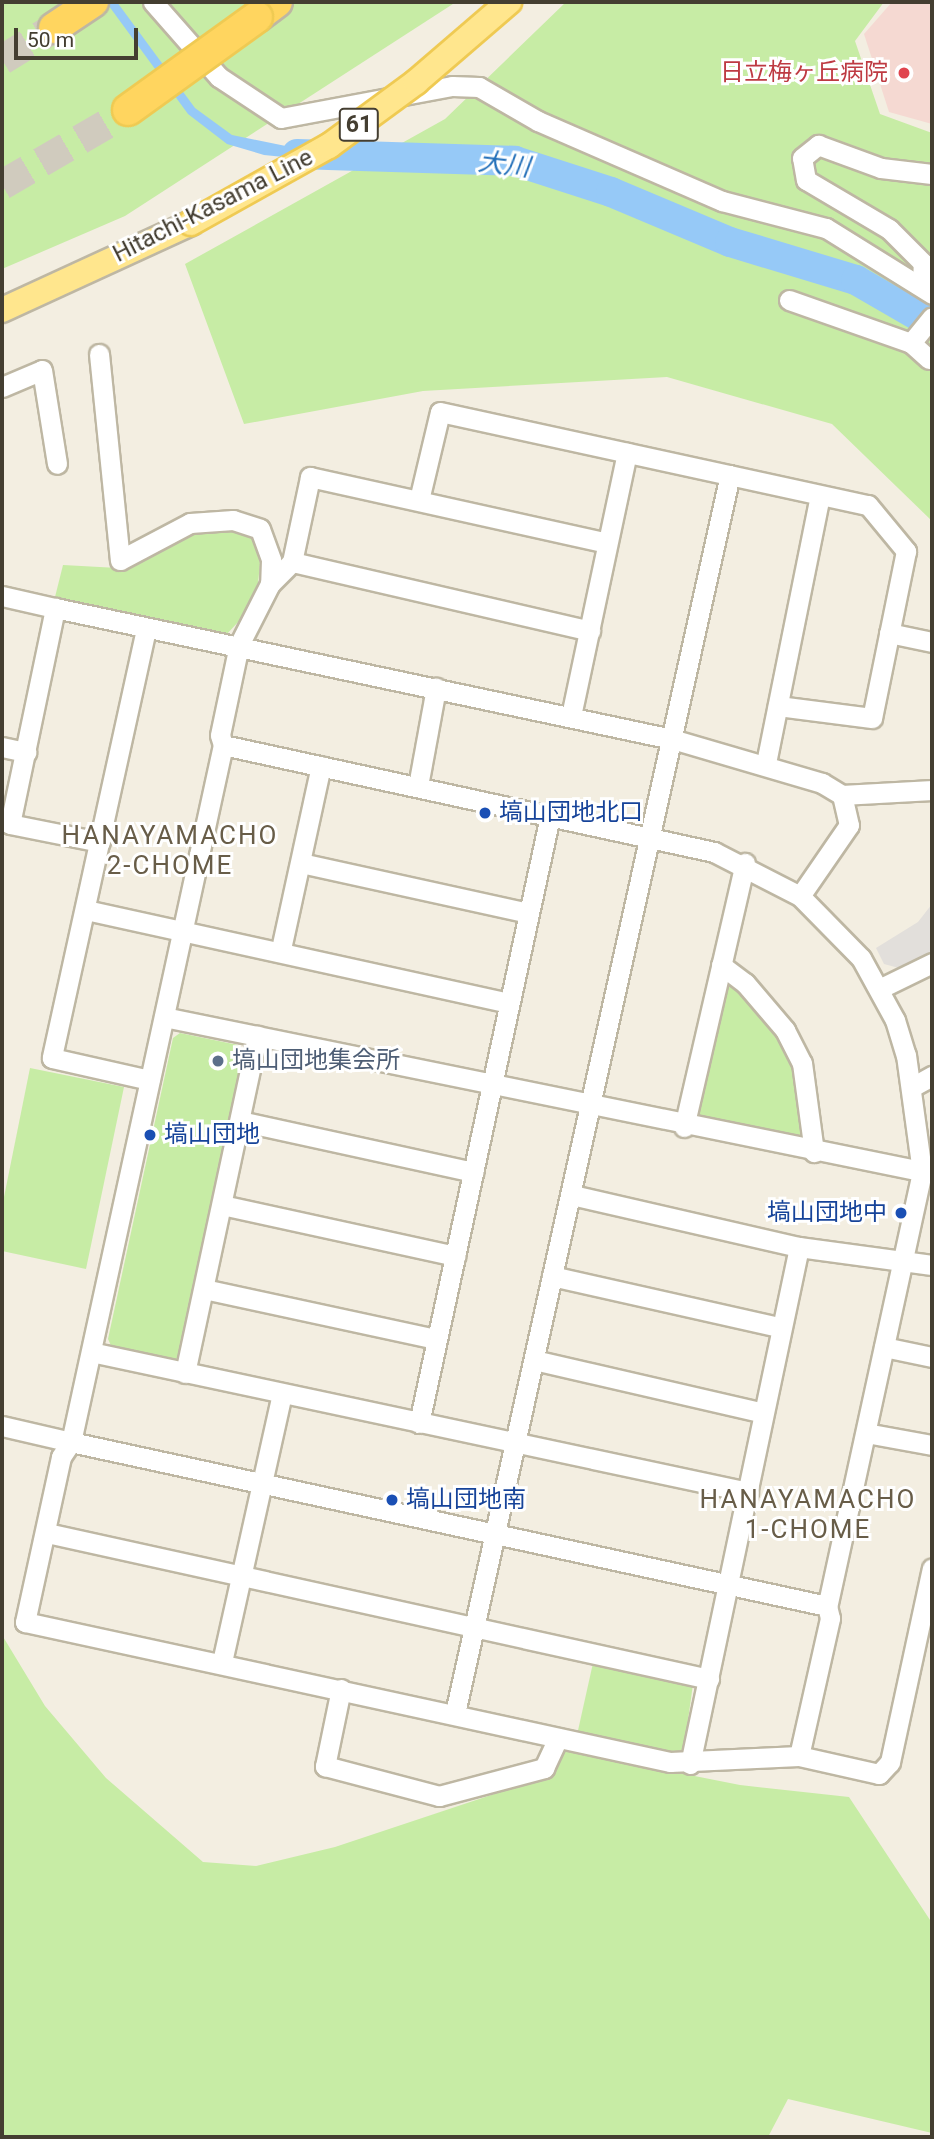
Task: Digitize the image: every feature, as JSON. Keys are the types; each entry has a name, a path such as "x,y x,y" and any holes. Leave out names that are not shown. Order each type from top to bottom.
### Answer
{"highway":[{"path":"59,24 93,2"},
{"path":"120,115 267,9"}],"main road":[{"name":"Hitachi-Kasama Line","path":"2,310 191,223 339,139 509,2"}],"street":[{"path":"153,2 219,78 281,118 452,86 479,87 538,121 722,201 826,229 927,290"},
{"path":"927,290 923,263 889,229 806,180 802,158 818,145 881,167 932,174"},
{"path":"789,300 911,343 929,359"},
{"path":"911,343 932,317"},
{"path":"99,354 120,560 190,523 233,520 260,529 271,559 270,584"},
{"path":"2,387 42,370 57,464"},
{"path":"419,500 440,412 868,505 906,551 872,718 778,706"},
{"path":"571,716 627,453"},
{"path":"455,1713 730,475"},
{"path":"607,543 310,477 292,562 270,584 239,645 219,735 223,745 91,1352 71,1442 61,1457 47,1533 25,1622 222,1662 558,1738 690,1764 799,1756 879,1774 890,1762 932,1568"},
{"path":"766,763 820,496"},
{"path":"292,562 590,631"},
{"path":"2,596 146,629 239,645 672,739 766,763 842,795 932,790"},
{"path":"55,608 10,824 100,842"},
{"path":"146,629 52,1058 150,1080"},
{"path":"889,633 932,642"},
{"path":"418,786 436,688"},
{"path":"223,745 649,837 745,863 800,896 841,934 880,988 912,1087 927,1173 903,1259 827,1606 830,1618 799,1756"},
{"path":"2,747 26,752"},
{"path":"281,949 321,765"},
{"path":"800,896 849,825 842,795"},
{"path":"419,1423 550,816"},
{"path":"301,863 529,913"},
{"path":"684,1127 745,863"},
{"path":"86,910 281,949 508,1003"},
{"path":"880,988 932,963"},
{"path":"721,965 746,983 791,1041 802,1063 814,1152"},
{"path":"164,1017 491,1088 927,1173"},
{"path":"184,1373 257,1036"},
{"path":"912,1087 932,1076"},
{"path":"240,1121 473,1172"},
{"path":"572,1195 799,1247 932,1265"},
{"path":"222,1205 455,1256"},
{"path":"690,1764 748,1492 779,1327 799,1247"},
{"path":"552,1276 779,1327"},
{"path":"204,1289 436,1339"},
{"path":"884,1347 932,1357"},
{"path":"91,1352 514,1445 748,1492"},
{"path":"534,1360 763,1413"},
{"path":"222,1662 282,1394"},
{"path":"2,1426 728,1587 827,1606"},
{"path":"866,1433 932,1445"},
{"path":"47,1533 709,1679"},
{"path":"341,1689 326,1766 439,1796 544,1768 558,1738"}],"shaded area":[{"name":"日立梅ヶ丘病院","path":"892,2 932,2 932,124 889,112 864,34"},
{"path":"932,904 932,952 899,968 884,964 876,948 918,922"}],"green space":[{"path":"2,2 456,2 125,216 2,269"},
{"path":"566,2 884,2 855,41 880,114 932,133 932,521 832,424 667,377 423,391 244,424 185,264 445,119"},
{"path":"229,525 257,537 260,564 256,603 225,636 55,597 63,565 118,568 187,530"},
{"path":"725,985 738,986 786,1042 800,1086 804,1134 798,1142 703,1123 696,1115"},
{"path":"180,1033 238,1045 244,1056 180,1357 170,1362 113,1350 108,1339 173,1038"},
{"path":"30,1068 124,1087 86,1269 2,1251 2,1207"},
{"path":"2,1635 45,1706 106,1778 203,1862 256,1866 335,1847 551,1775 563,1750 740,1785 849,1797 932,1923 932,2133 788,2099 768,2137 2,2137"},
{"path":"593,1663 693,1684 684,1749 670,1754 577,1735"}],"water":[{"path":"106,2 117,2 195,108 232,135 320,153 314,160 264,155 227,144 188,114"}],"waterway":[{"name":"大川","path":"297,154 515,161 611,192 730,242 856,280 932,324"}],"tunnel":[{"path":"2,60 54,28"},
{"path":"2,185 112,121"}],"place":[{"name":"日立梅ヶ丘病院","path":"904,73"},
{"name":"塙山団地北口","path":"485,813"},
{"name":"塙山団地集会所","path":"218,1061"},
{"name":"塙山団地","path":"150,1135"},
{"name":"塙山団地中","path":"901,1213"},
{"name":"塙山団地南","path":"392,1500"}],"district":[{"name":"HANAYAMACHO 2-CHOME","path":"170,851"},
{"name":"HANAYAMACHO 1-CHOME","path":"808,1515"}]}
